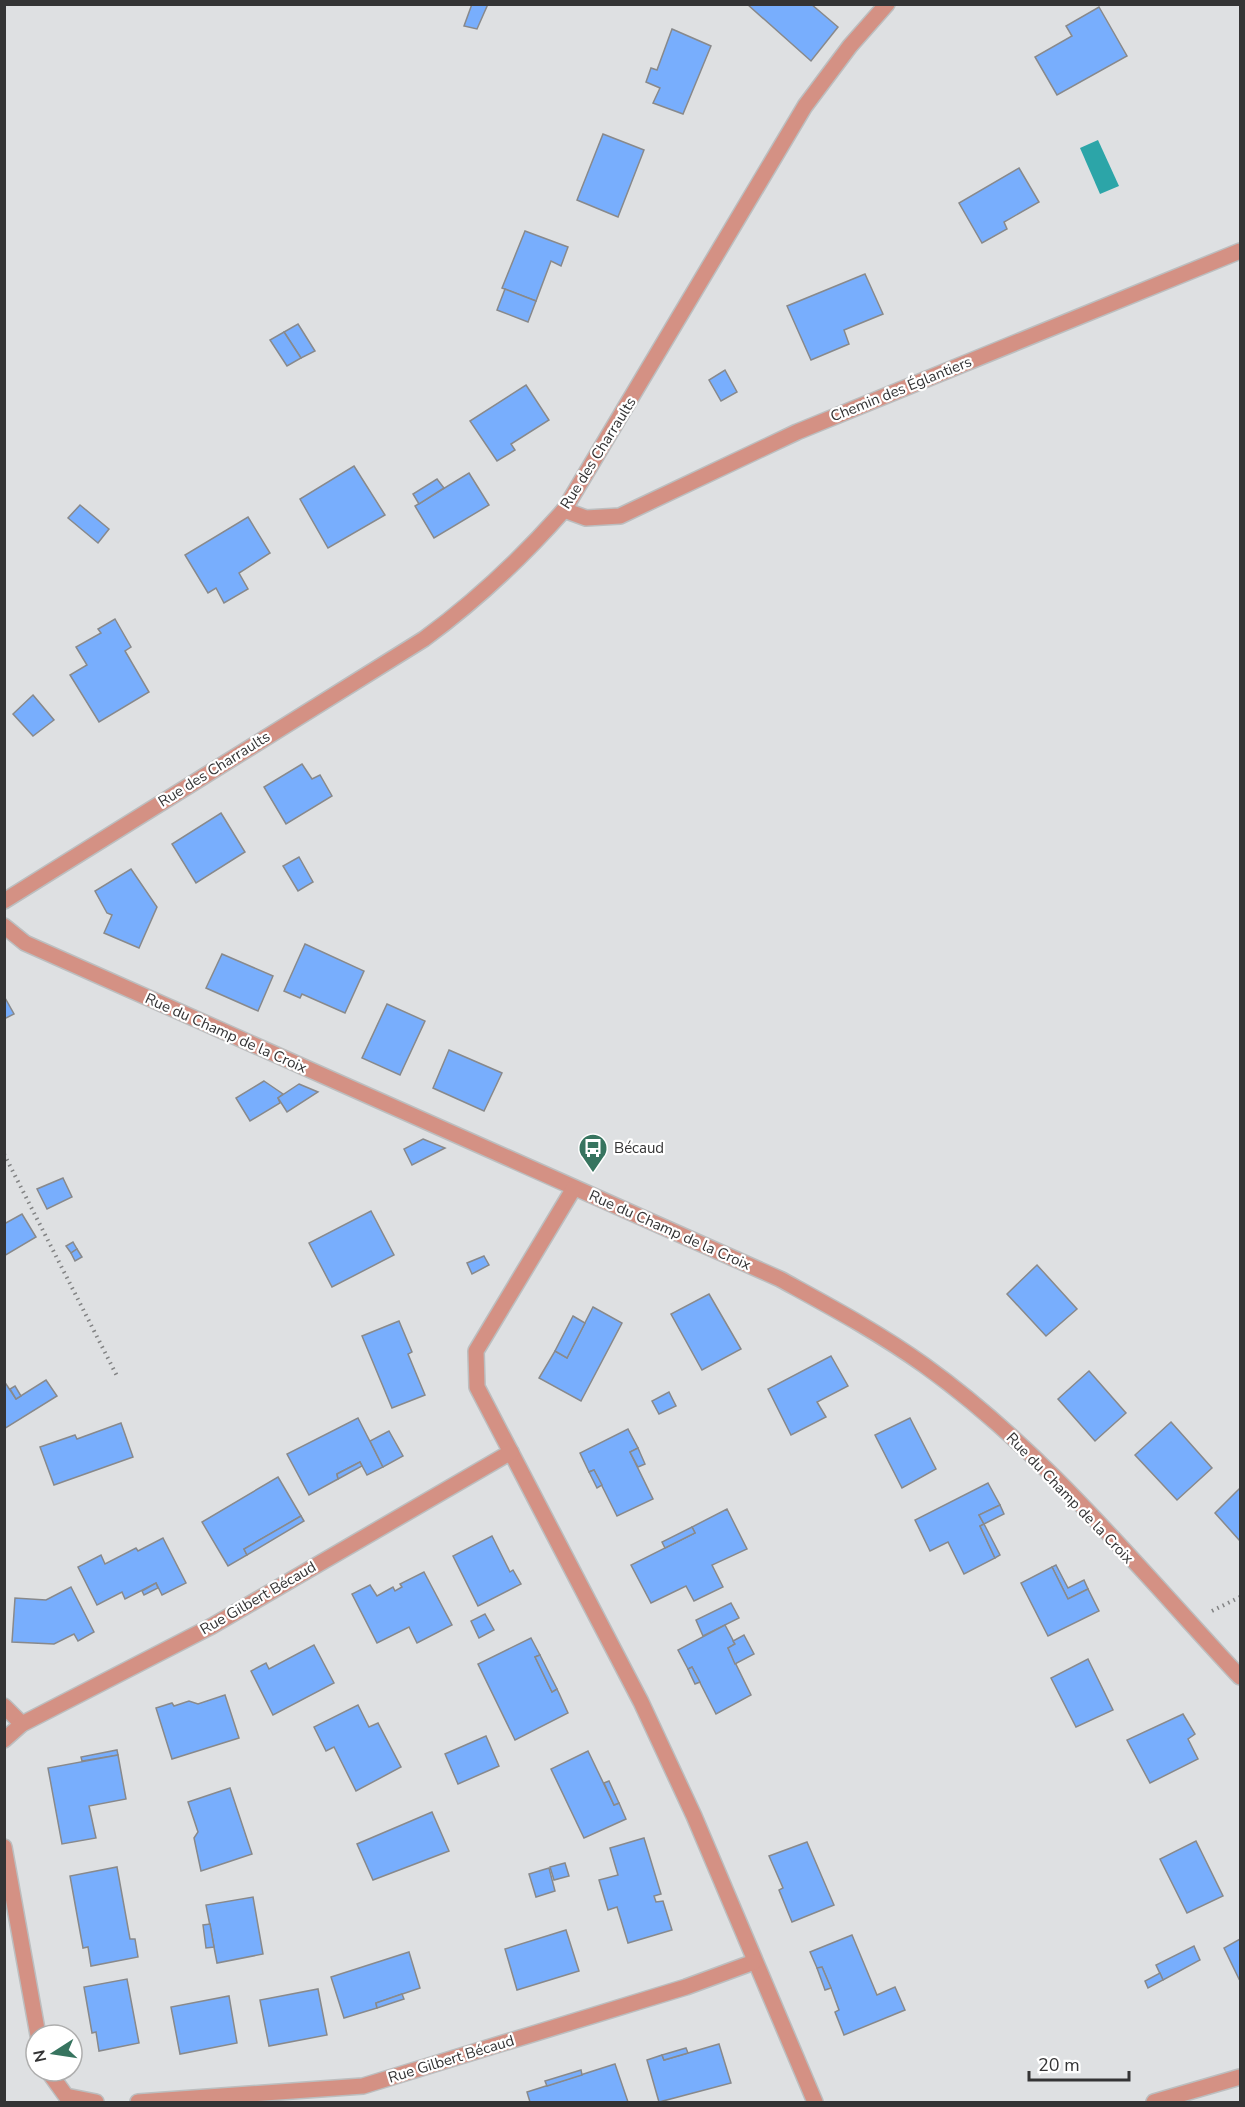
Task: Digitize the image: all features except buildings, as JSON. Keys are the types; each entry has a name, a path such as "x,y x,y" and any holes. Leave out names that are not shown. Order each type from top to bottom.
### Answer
{"street":[{"name":"Rue des Charraults","path":"4,901 424,639 474,602 521,559 564,510 805,106 850,46 887,4"},
{"name":"Chemin des Églantiers","path":"564,510 586,518 620,516 797,432 1240,250"},
{"name":"Rue du Champ de la Croix","path":"4,926 25,943 780,1279 858,1322 924,1366 978,1408 1038,1461 1240,1677"},
{"path":"574,1188 476,1351 477,1387 645,1712 694,1816 815,2103"},
{"name":"Rue Gilbert Bécaud","path":"4,1740 22,1724 212,1626 511,1452"},
{"path":"4,1706 22,1724"},
{"path":"4,1847 37,2023"},
{"name":"Rue Gilbert Bécaud","path":"138,2103 363,2086 686,1987 754,1962"},
{"path":"1154,2103 1240,2077"},
{"path":"57,2083 66,2096 96,2103"}],"path":[{"path":"4,1154 117,1376"}],"water":[{"path":"1098,140 1119,186 1100,194 1080,148"}],"place":[{"name":"Bécaud","path":"593,1174"}]}
